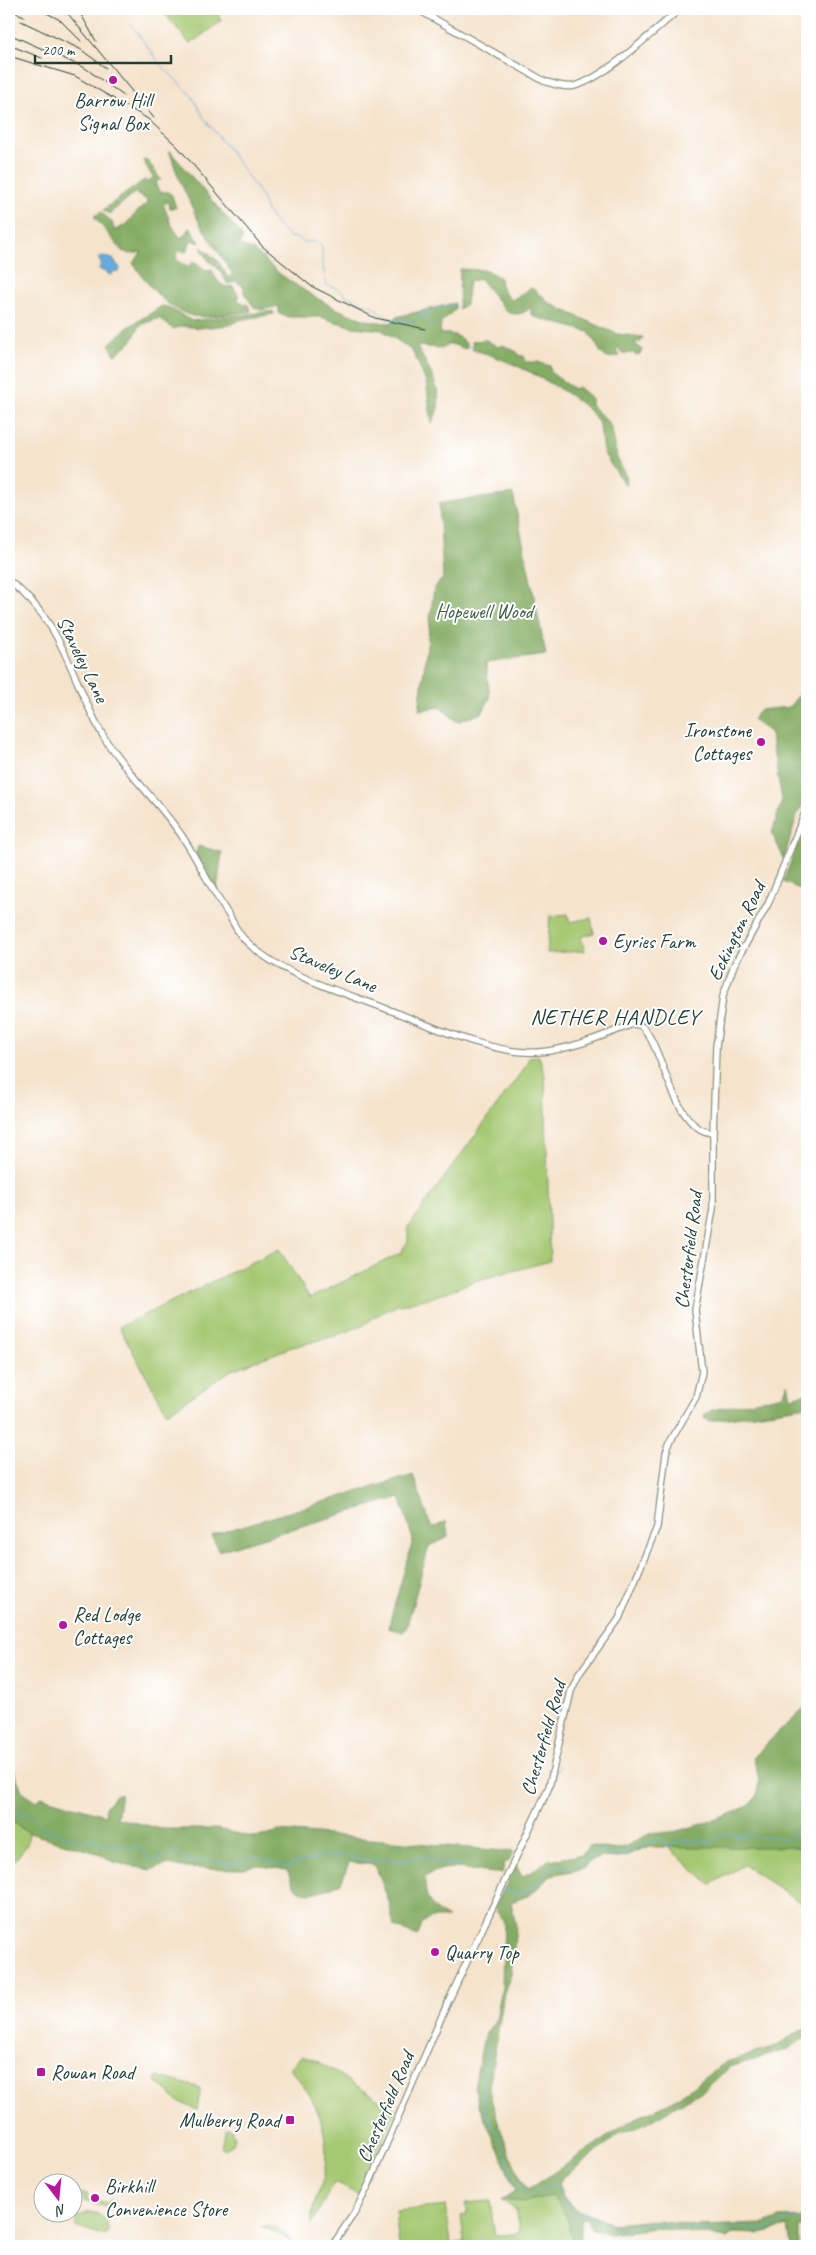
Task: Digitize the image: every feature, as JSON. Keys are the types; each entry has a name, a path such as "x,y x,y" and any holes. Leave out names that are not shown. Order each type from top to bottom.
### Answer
{"main road":[{"path":"417,9 544,81 573,86 600,74 680,9"},
{"name":"Staveley Lane","path":"9,581 27,595 50,623 65,649 90,713 107,741 183,838 243,938 268,957 300,975 477,1042 515,1052 540,1052 564,1047 634,1024 640,1025 649,1034 670,1087 682,1108 702,1130 713,1133"},
{"name":"Eckington Road","path":"713,1133 717,1030 723,996 734,965 768,904 807,808"},
{"name":"Chesterfield Road","path":"332,2246 355,2212 366,2190 505,1877 538,1813 556,1764 571,1691 579,1674 619,1619 653,1539 659,1512 666,1453 674,1434 696,1397 701,1379 695,1310 713,1209 713,1133"}],"green space":[{"path":"161,9 215,9 221,21 190,44"},
{"path":"169,150 243,237 240,244 257,253 292,282 333,307 362,318 391,323 396,317 455,303 455,309 441,323 440,334 452,334 459,337 467,345 466,349 451,344 441,348 416,346 428,367 438,393 438,408 432,423 426,382 412,351 400,342 382,330 353,327 320,317 289,317 279,314 279,306 261,310 254,307 244,293 244,287 236,281 228,284 217,267 209,261 201,247 217,260 228,277 231,277 232,273 199,222 179,179"},
{"path":"143,160 148,161 161,180 157,180 156,186 160,192 168,192 172,195 176,208 170,208 168,202 163,204 171,224 180,238 186,234 190,227 200,243 191,240 186,252 179,250 176,258 182,264 190,266 193,261 207,271 212,270 222,285 233,286 239,297 237,300 249,306 251,311 198,317 183,313 174,308 151,288 133,263 142,252 130,254 122,251 94,216 101,212 112,222 114,230 119,229 147,204 146,199 137,195 137,191 109,214 103,210 144,180 147,182 153,178"},
{"path":"460,269 486,270 500,278 503,291 512,300 531,288 537,291 538,295 542,295 548,302 559,308 617,334 643,337 641,342 634,342 642,350 640,354 635,355 633,353 622,353 618,347 616,350 620,356 607,358 601,353 589,332 535,317 531,314 531,307 520,314 507,312 480,279 469,281 466,304 459,309"},
{"path":"162,306 168,307 192,321 273,311 274,314 239,320 230,325 199,328 182,326 173,329 159,318 140,325 132,341 115,355 109,344 127,328"},
{"path":"486,340 498,347 503,345 517,352 519,356 524,356 526,362 538,362 550,366 551,373 574,389 578,387 591,398 591,405 607,421 612,430 617,458 627,478 625,485 604,452 600,426 595,417 572,397 538,376 503,360 473,350 472,341"},
{"name":"Hopewell Wood","path":"513,494 546,655 486,663 490,698 482,713 457,722 441,707 419,710 434,588 443,578 439,503"},
{"path":"807,693 807,723 804,728 807,743 807,797 797,815 784,859 772,833 782,800 770,732 753,720 759,710 789,707 797,697"},
{"path":"807,819 807,892 783,882"},
{"path":"198,846 222,852 217,890 195,855"},
{"path":"568,914 570,922 591,918 594,933 581,937 585,951 547,953 550,916"},
{"path":"539,1056 545,1076 550,1261 475,1281 436,1296 396,1306 374,1317 364,1325 335,1336 289,1348 230,1371 167,1413 119,1327 279,1249 310,1298 401,1253 408,1241 408,1227 525,1067 529,1057"},
{"path":"788,1383 791,1397 807,1393 807,1406 709,1421 704,1418 704,1415 712,1410 783,1395"},
{"path":"413,1475 432,1529 446,1521 448,1537 429,1546 406,1629 403,1632 388,1628 413,1540 400,1497 218,1551 212,1535"},
{"path":"807,1705 807,1851 799,1847 647,1847 620,1858 602,1857 589,1862 581,1869 551,1875 530,1895 511,1902 516,1926 511,1974 504,1993 489,2087 494,2109 505,2140 517,2170 528,2190 632,2120 672,2101 726,2062 770,2049 807,2027 807,2036 787,2050 730,2067 704,2090 645,2124 620,2134 565,2176 560,2181 559,2186 563,2197 575,2209 612,2224 658,2220 695,2226 765,2224 779,2218 807,2217 807,2226 799,2227 799,2246 791,2246 788,2226 757,2234 734,2233 727,2238 656,2228 610,2234 593,2229 587,2219 581,2218 581,2246 574,2246 568,2220 556,2199 550,2196 525,2202 502,2200 516,2191 479,2105 474,2087 484,2036 496,2019 502,1987 504,1922 494,1908 516,1865 522,1877 549,1860 583,1855 588,1846 618,1849 652,1833 671,1832 689,1828 715,1820 748,1805 756,1796 759,1785 753,1757"},
{"path":"9,1757 22,1791 37,1801 42,1797 106,1815 105,1807 115,1795 121,1794 117,1818 161,1829 217,1829 252,1837 270,1835 277,1831 514,1852 508,1862 505,1862 502,1873 453,1868 444,1869 425,1877 427,1897 437,1910 448,1918 431,1918 422,1923 418,1936 394,1927 389,1902 375,1865 349,1862 341,1883 318,1892 306,1893 296,1888 287,1870 254,1865 244,1869 187,1868 169,1864 150,1870 113,1862 101,1854 29,1833 9,1819"},
{"path":"9,1819 29,1833 27,1845 15,1860 9,1853"},
{"path":"667,1846 799,1847 807,1851 807,1907 744,1865 710,1885"},
{"path":"301,2056 317,2061 396,2110 360,2195 334,2182 312,2224 314,2205 324,2175 326,2146 324,2132 315,2105 308,2092 289,2069"},
{"path":"158,2076 201,2088 197,2110 177,2101 156,2081"},
{"path":"226,2128 231,2129 234,2136 232,2145 224,2149 221,2146"},
{"path":"82,2193 88,2194 87,2199 108,2204 109,2200 115,2202 109,2208 84,2201"},
{"path":"550,2196 561,2205 564,2211 574,2246 399,2246 395,2211 446,2206 451,2244 464,2242 461,2215 467,2214 465,2203 490,2201 495,2236 519,2233 517,2211 502,2200 525,2202"},
{"path":"89,2212 104,2218 108,2229 107,2233 103,2235 75,2226 76,2222 82,2222 82,2216"},
{"path":"262,2226 278,2228 293,2242"}],"water":[{"path":"104,256 113,259 120,268 119,272 115,271 111,275 99,269 101,263 98,258"}],"waterway":[{"path":"131,24 160,64 192,96 204,118 233,155 263,199 266,210 278,227 285,231 289,237 298,238 303,242 315,242"},
{"path":"318,243 322,247 322,264 327,285 339,290 344,295 373,306 386,318 406,321 415,320 424,313 455,304"},
{"path":"424,313 425,319 431,323 430,327"},
{"path":"467,346 475,347"},
{"path":"547,1799 559,1766"},
{"path":"9,1795 11,1800 9,1805"},
{"path":"9,1813 12,1814 17,1811 20,1815 28,1814 36,1821"},
{"path":"38,1823 45,1829 82,1841 91,1836 99,1844 142,1849 149,1859 162,1858 179,1853 187,1862 203,1860 236,1864 253,1856 289,1867 292,1864 329,1856 372,1861 384,1858 402,1862 420,1857 462,1867"},
{"path":"503,1890 520,1894 541,1881 547,1869 555,1865 572,1867 586,1860 594,1850 614,1856 659,1838 665,1844 672,1846 679,1841 704,1840 707,1843 727,1834 741,1837 750,1833 759,1838 773,1836 789,1839 792,1834 798,1833 807,1824"},
{"path":"799,1833 807,1835"},
{"path":"487,2041 487,2058 481,2085 485,2111 502,2143 512,2175 526,2192"},
{"path":"529,2195 545,2189 552,2182 575,2215 590,2215 597,2222 608,2228 625,2228 640,2225 644,2222 674,2226"},
{"path":"679,2227 714,2232 729,2231 740,2226 751,2230 766,2229 791,2219 798,2220"},
{"path":"801,2220 807,2221"}],"railway":[{"path":"39,9 60,20 81,41"},
{"path":"64,9 154,118"},
{"path":"78,9 96,41"},
{"path":"9,10 24,16"},
{"path":"21,21 80,49 106,68"},
{"path":"9,34 85,68 124,96"},
{"path":"14,47 42,58"},
{"path":"9,56 75,76 148,119 178,147 262,246 311,286 375,318 425,329"}],"place":[{"name":"Barrow Hill Signal Box","path":"113,80"},
{"name":"Ironstone Cottages","path":"761,742"},
{"name":"Eyries Farm","path":"603,941"},
{"name":"Red Lodge Cottages","path":"63,1625"},
{"name":"Quarry Top","path":"435,1952"},
{"name":"Rowan Road","path":"41,2072"},
{"name":"Mulberry Road","path":"290,2120"},
{"name":"Birkhill Convenience Store","path":"95,2198"}],"district":[{"name":"NETHER HANDLEY","path":"615,1016"}]}
